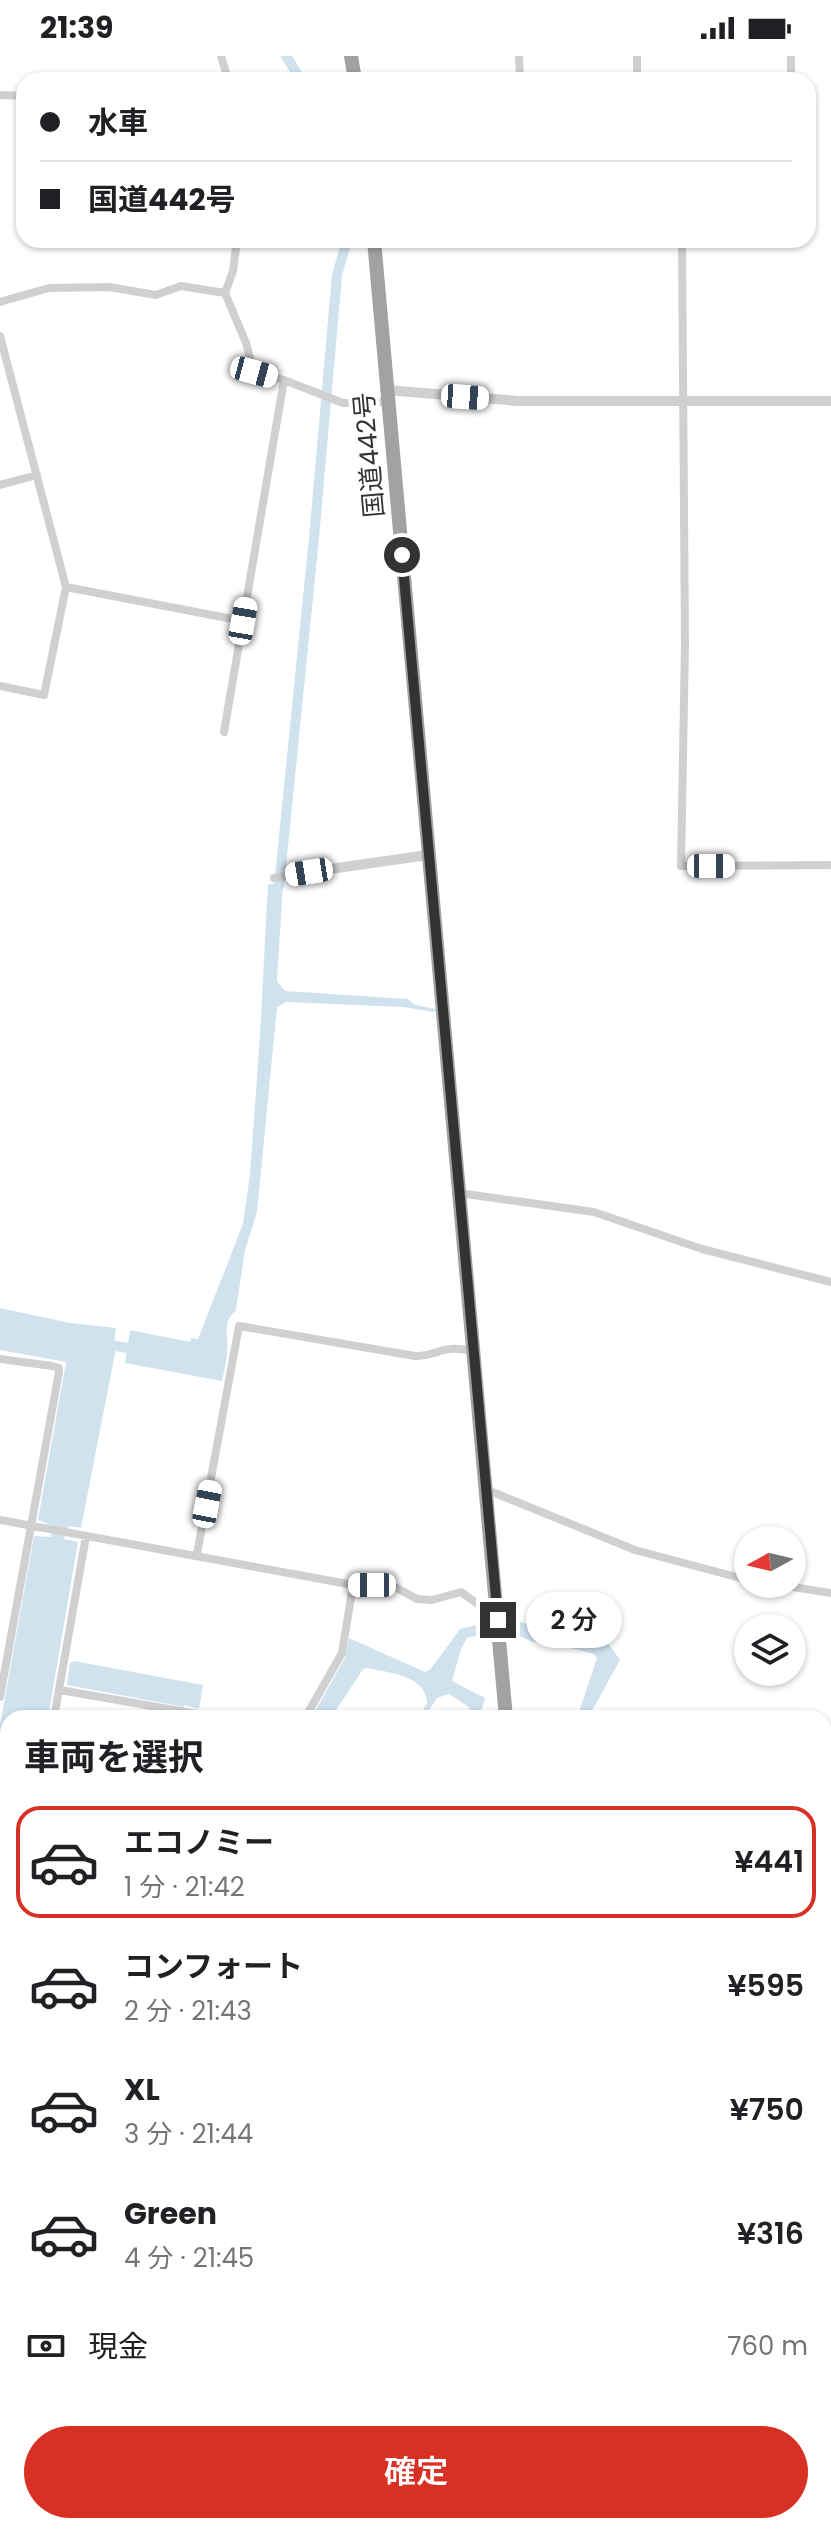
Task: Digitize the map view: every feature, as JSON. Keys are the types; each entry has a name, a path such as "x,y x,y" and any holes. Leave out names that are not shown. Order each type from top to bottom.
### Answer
{"highway":[{"name":"国道442号","path":"375,248 505,1710"}],"street":[{"path":"236,248 233,271 225,293 246,343 254,372 343,403 387,396 518,401 831,401"},
{"path":"682,248 685,643 681,866 831,865"},
{"path":"0,302 49,288 109,287 156,295 181,286 225,293"},
{"path":"0,336 66,587 44,695 0,686"},
{"path":"224,732 284,380"},
{"path":"0,485 37,475"},
{"path":"66,587 243,621"},
{"path":"274,878 428,855"},
{"path":"458,1193 594,1212 702,1249 828,1281"},
{"path":"197,1554 239,1326 415,1356 454,1347 472,1351"},
{"path":"0,1359 59,1368 33,1527 0,1697"},
{"path":"484,1489 635,1550 734,1576"},
{"path":"0,1520 353,1585 391,1585 417,1599 432,1600 461,1592 489,1612 497,1614"},
{"path":"56,1710 83,1536"},
{"path":"310,1710 342,1653 353,1585"},
{"path":"806,1589 831,1593"},
{"path":"60,1690 174,1710"}],"water":[{"path":"283,883 277,981 285,991 408,999 415,1005 436,1009 435,1012 403,1007 286,1002 277,1007 257,1212 245,1250 236,1310 227,1325 227,1354 222,1381 125,1363 130,1330 190,1342 191,1338 198,1339 243,1224 250,1174 268,884"},
{"path":"0,1308 70,1323 116,1328 114,1342 117,1343 81,1528 69,1526 64,1539 78,1542 49,1710 3,1710 34,1536 51,1537 53,1526 38,1520 66,1362 0,1350"},
{"path":"503,1619 604,1637 620,1660 592,1710 580,1710 597,1658 594,1654 544,1641 533,1642 504,1629 467,1638 452,1681 485,1698 481,1710 469,1710 449,1694 437,1698 429,1710 423,1710 427,1703 425,1694 414,1681 368,1668 363,1669 336,1710 316,1710 345,1658 349,1638 425,1672 430,1670 460,1629"},
{"path":"74,1661 203,1685 199,1709 67,1685 70,1663"}],"waterway":[{"path":"286,56 296,72"},
{"path":"279,886 337,275 345,248"},
{"path":"104,1344 140,1350"}],"route":[{"path":"402,555 498,1620"}]}
